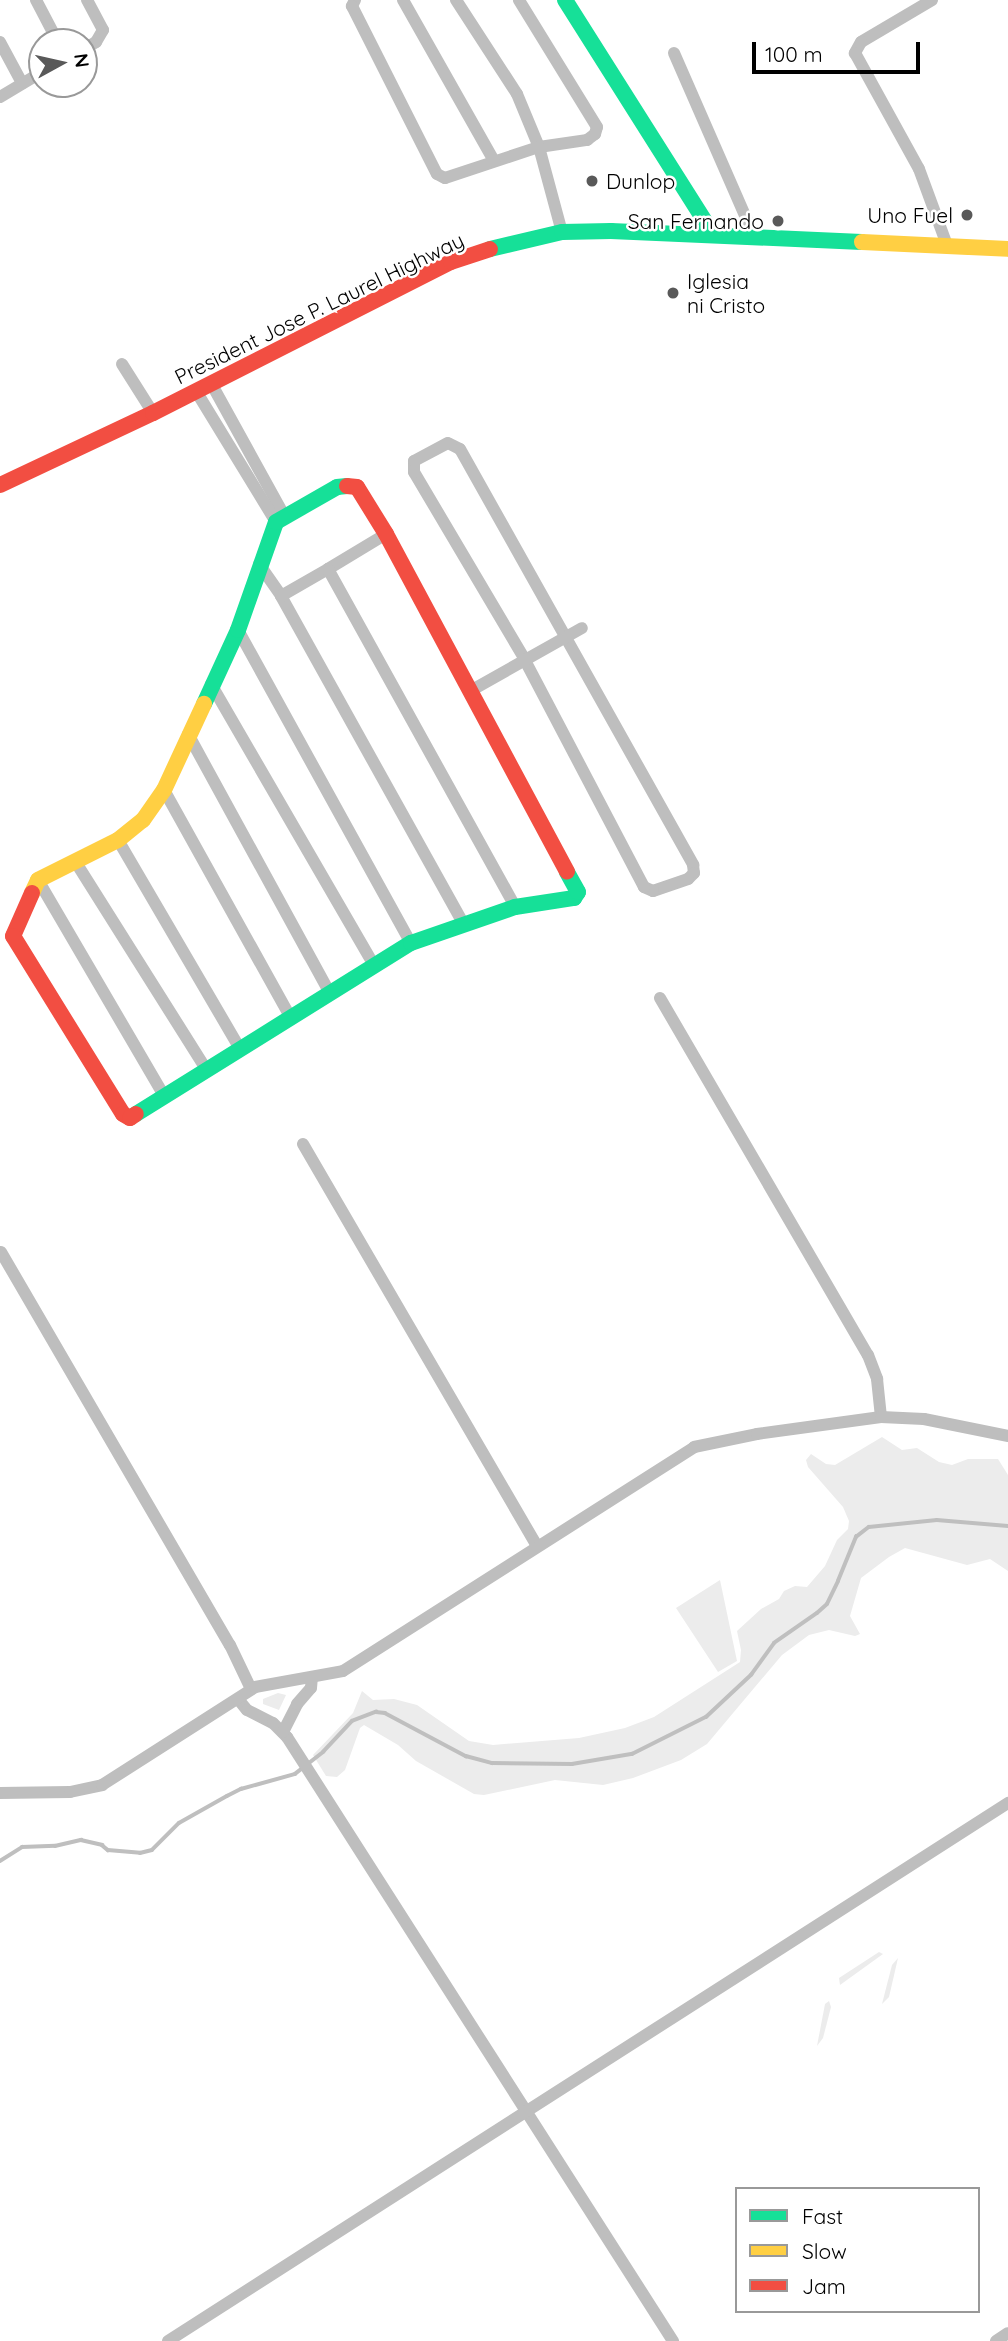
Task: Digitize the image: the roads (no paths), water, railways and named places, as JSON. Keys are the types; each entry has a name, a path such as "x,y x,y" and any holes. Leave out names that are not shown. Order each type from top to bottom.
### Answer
{"main road":[{"path":"565,0 713,234"},
{"name":"President Jose P. Laurel Highway","path":"0,485 153,413 451,262 519,240 562,232 713,234 1008,249"},
{"path":"337,487 357,487 386,534 578,891 574,898 515,907 411,943 373,964 134,1117 123,1114 13,936 38,880 118,840 143,820 164,790 238,630 259,564 280,519 337,487"}],"street":[{"path":"36,0 51,28"},
{"path":"87,0 103,30 98,39"},
{"path":"355,0 352,6 437,174 445,178 455,177 539,147 587,140 595,134 597,128 519,0"},
{"path":"402,0 494,161"},
{"path":"456,0 517,94 539,147 562,232"},
{"path":"932,0 862,42 855,53 919,169 947,245"},
{"path":"0,43 23,83"},
{"path":"674,53 754,236"},
{"path":"0,97 28,80"},
{"path":"122,364 153,413"},
{"path":"211,383 229,433"},
{"path":"196,391 229,433 280,519"},
{"path":"448,443 460,449 565,636 693,865 694,873 688,879 653,891 644,887 524,658 414,472 414,461 448,443"},
{"path":"281,596 386,534"},
{"path":"259,564 281,596 463,923"},
{"path":"328,569 515,907"},
{"path":"472,690 524,658 582,628"},
{"path":"238,630 411,943"},
{"path":"211,684 373,964"},
{"path":"188,734 329,992"},
{"path":"164,790 292,1018"},
{"path":"118,840 240,1049"},
{"path":"75,861 207,1070"},
{"path":"38,880 165,1097"},
{"path":"660,998 868,1355 877,1379 881,1417"},
{"path":"303,1144 537,1546"},
{"path":"1,1252 230,1645 251,1689"},
{"path":"0,1793 70,1792 108,1782 251,1689 281,1681 332,1675 349,1668 694,1447 781,1430 881,1417 925,1419 1008,1436"},
{"path":"283,1732 297,1704 311,1688 312,1677"},
{"path":"237,1699 247,1710 283,1732 297,1752 673,2341"},
{"path":"168,2341 1008,1803"},
{"path":"996,2341 1008,2333"}],"waterway":[{"path":"0,1861 22,1847 55,1846 81,1840 102,1845 108,1850 140,1853 152,1850 179,1823 227,1796 241,1789 295,1774 323,1752 352,1721 376,1712 385,1713 466,1756 492,1763 572,1764 632,1754 706,1717 751,1675 774,1643 827,1604 856,1537 869,1527 937,1520 1008,1526"}],"place":[{"name":"Dunlop","path":"592,181"},
{"name":"Uno Fuel","path":"967,215"},
{"name":"San Fernando","path":"778,221"},
{"name":"Iglesia ni Cristo","path":"673,293"}]}
